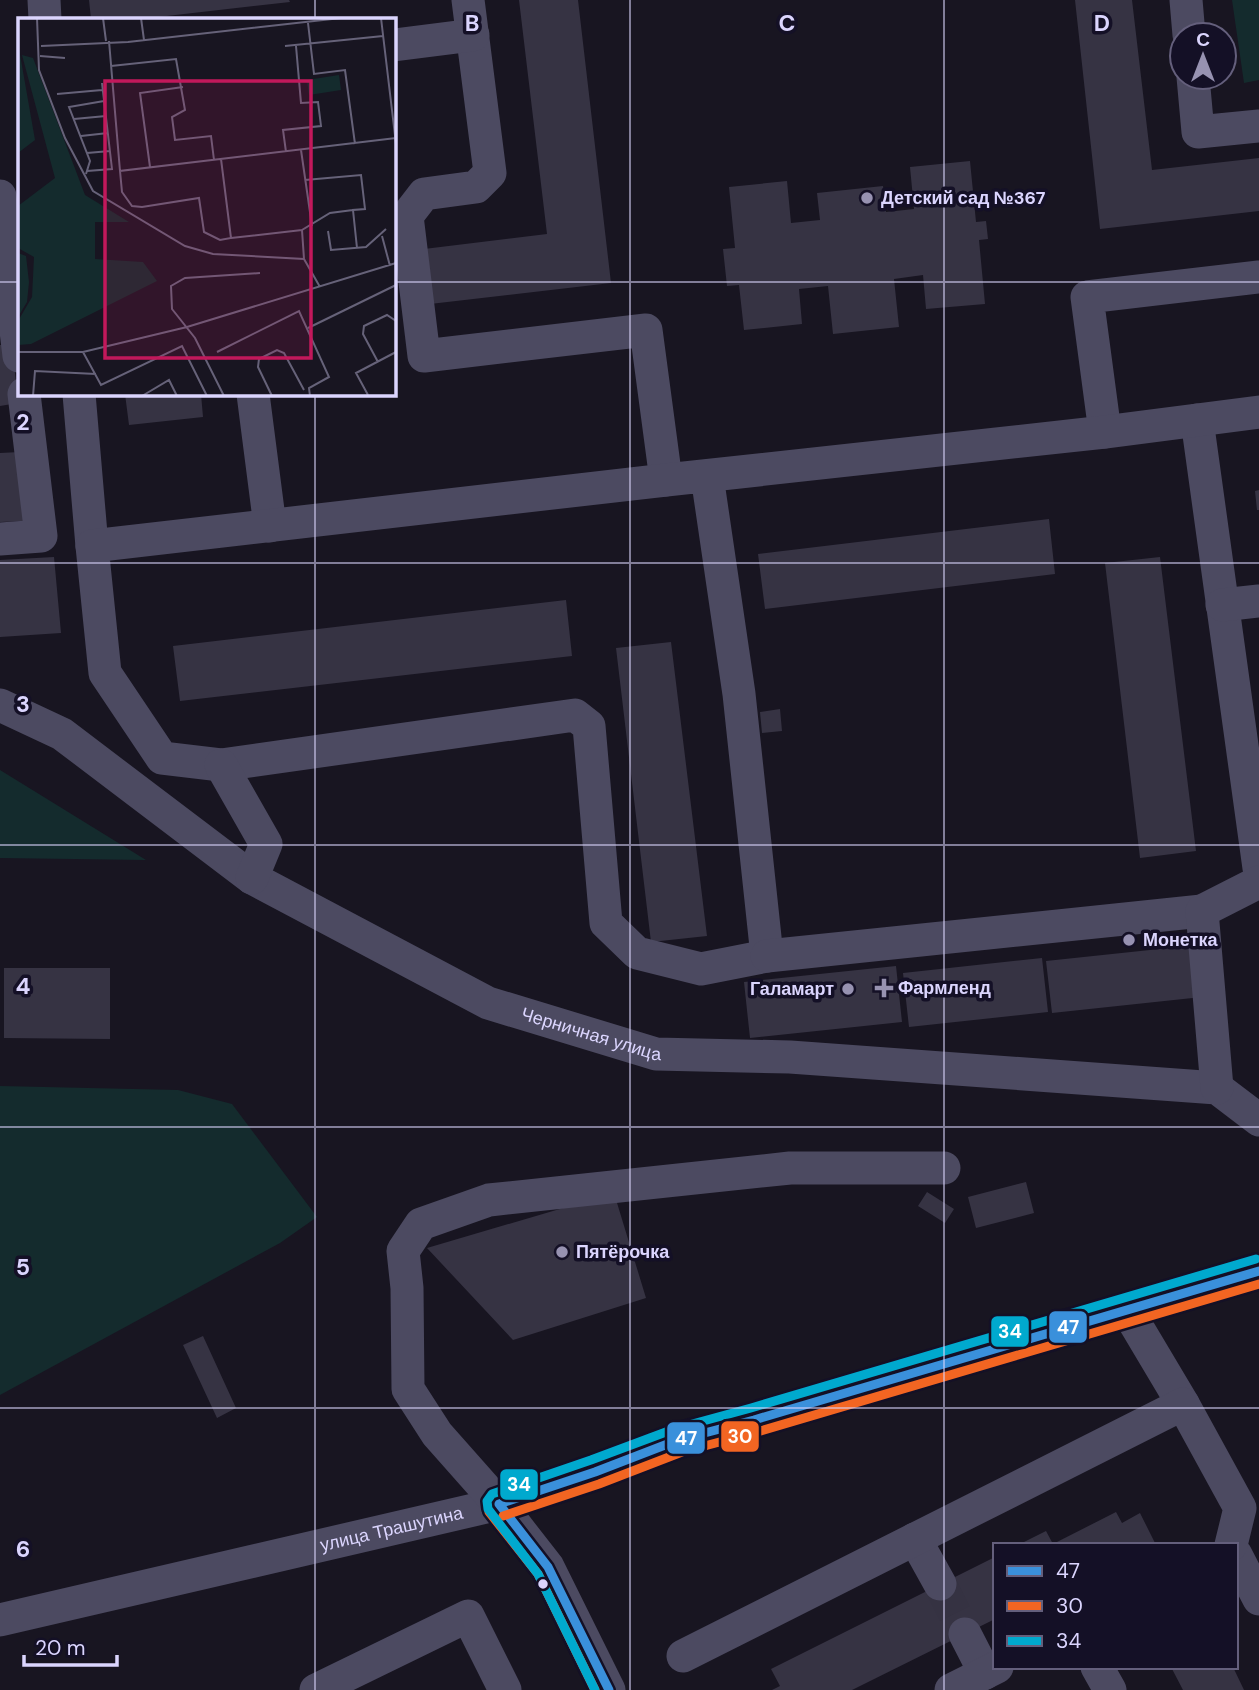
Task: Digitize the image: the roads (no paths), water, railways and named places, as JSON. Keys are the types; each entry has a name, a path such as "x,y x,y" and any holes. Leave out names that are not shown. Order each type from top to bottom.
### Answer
{"street":[{"path":"44,0 45,18"},
{"path":"468,0 490,173 476,187 424,194 407,216 424,356 646,330 666,480"},
{"path":"1186,0 1188,21"},
{"path":"396,45 472,35"},
{"path":"1194,91 1198,132 1259,126"},
{"path":"1,207 7,314 18,352"},
{"path":"1104,432 1087,297 1259,277"},
{"path":"79,396 104,673 162,758 221,765 575,715 589,726 606,923 637,953 701,969 766,956 1202,911 1259,882"},
{"path":"253,396 270,526"},
{"path":"92,546 1104,432 1259,412"},
{"path":"0,539 41,536 17,415"},
{"path":"1197,420 1259,868"},
{"path":"707,476 740,694 766,956"},
{"path":"1222,605 1259,601"},
{"name":"Черничная улица","path":"0,705 62,734 252,878 488,1003 656,1054 790,1057 1217,1087"},
{"path":"221,765 267,844 252,878"},
{"path":"1202,911 1217,1087 1259,1121"},
{"path":"609,1690 548,1567 499,1504 437,1434 408,1389 407,1288 403,1251 421,1224 489,1200 790,1168 944,1168"},
{"name":"улица Трашутина","path":"0,1620 499,1504 595,1472 678,1440 1259,1271"},
{"path":"1127,1310 1183,1404 1249,1503 1232,1543"},
{"path":"683,1656 1183,1404"},
{"path":"915,1539 940,1584"},
{"path":"1238,1559 1259,1599"},
{"path":"316,1690 468,1616 505,1690"},
{"path":"951,1690 991,1670 965,1634"},
{"path":"1098,1669 1110,1690"}],"tunnel":[{"path":"940,1584 965,1634"}],"place":[{"name":"Детский сад №367","path":"867,198"},
{"name":"Монетка","path":"1129,940"},
{"name":"Фармленд","path":"884,988"},
{"name":"Галамарт","path":"848,989"},
{"name":"Пятёрочка","path":"562,1252"}]}
